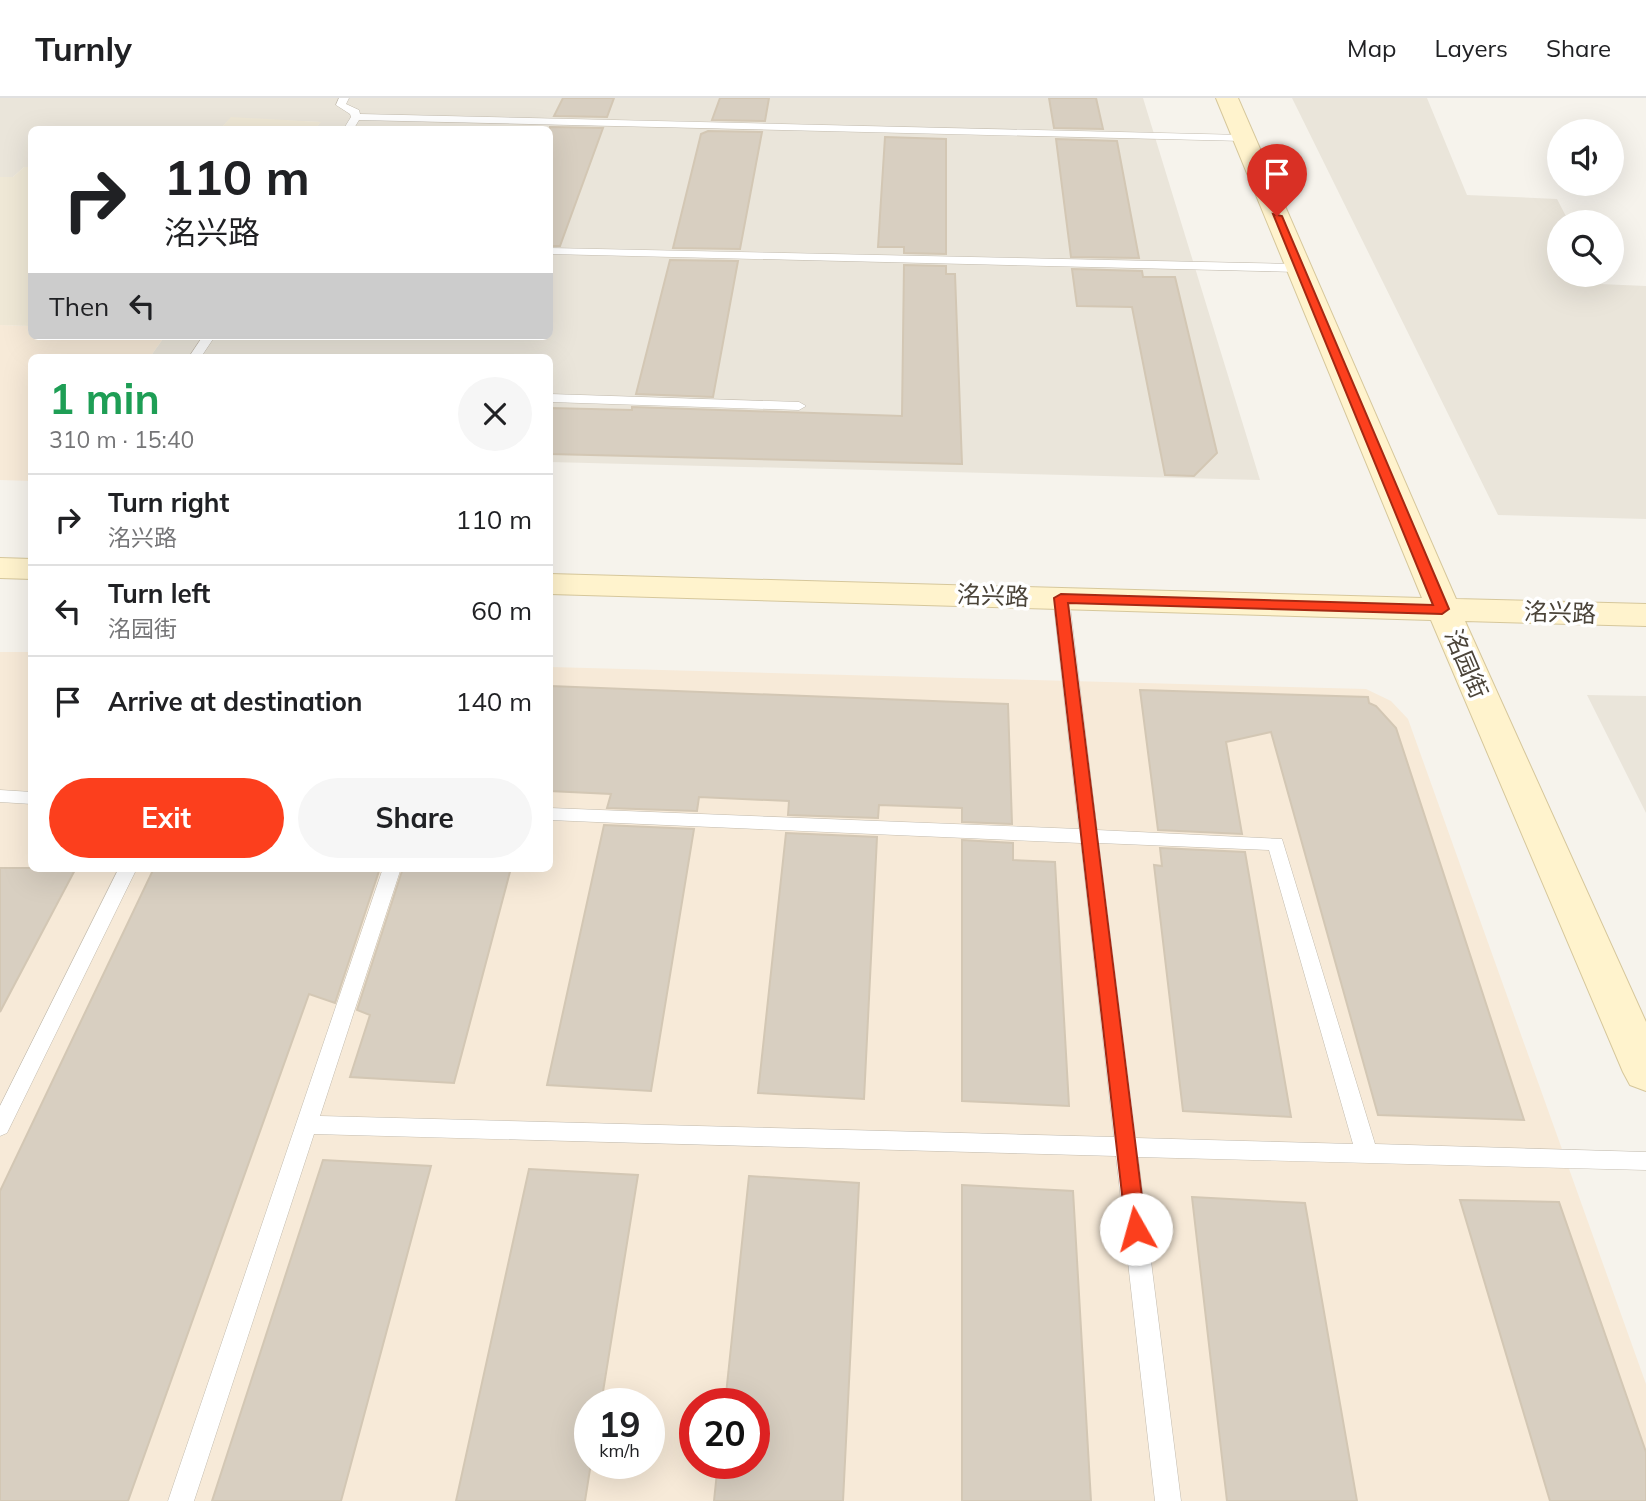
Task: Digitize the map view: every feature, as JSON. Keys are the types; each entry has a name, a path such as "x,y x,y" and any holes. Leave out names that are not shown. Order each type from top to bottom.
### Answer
{"street":[{"name":"洺园街","path":"1227,98 1437,598 1646,1072"},
{"path":"0,547 28,547"},
{"name":"洺兴路","path":"553,562 1437,598 1646,615"},
{"path":"0,568 28,569"},
{"name":"洺兴路","path":"553,583 1061,598 1437,598 1646,593"}],"lane":[{"path":"344,98 341,106 355,112 356,117"},
{"path":"350,126 356,117"},
{"path":"356,117 1244,138"},
{"path":"553,251 1298,268"},
{"path":"553,398 799,406"},
{"path":"1061,598 1168,1501"},
{"path":"0,796 28,797"},
{"path":"553,814 1276,844 1367,1154"},
{"path":"0,1127 5,1108 126,872"},
{"path":"181,1501 391,872"},
{"path":"306,1125 1646,1161"}],"shaded area":[{"path":"0,98 1143,98 1260,480 553,462 553,354 152,354 162,340 553,340 553,126 318,126 320,122 231,118 223,126 28,126 28,167 24,167 13,177 0,177"},
{"path":"1292,98 1427,98 1467,195 1557,199 1563,210 1547,210 1547,287 1646,286 1646,519 1498,515"},
{"path":"231,117 321,122 318,126 223,126"},
{"path":"24,167 28,167 28,326 0,325 0,177 13,177"},
{"path":"0,325 28,326 28,340 162,340 152,354 28,354 28,481 0,480"},
{"path":"0,652 28,652 28,872 553,872 553,667 1366,689 1391,701 1408,719 1646,1384 1646,1501 0,1501"},
{"path":"1587,695 1646,696 1646,813"}],"building":[{"path":"563,98 614,98 607,117 554,116"},
{"path":"720,98 769,98 765,121 712,120"},
{"path":"1049,98 1096,98 1103,129 1054,128"},
{"path":"553,127 603,128 560,246 553,246"},
{"path":"708,131 762,132 740,249 673,248 701,134"},
{"path":"885,137 946,139 946,254 904,253 904,247 878,247"},
{"path":"1056,139 1117,141 1139,258 1071,257"},
{"path":"670,260 738,261 713,397 636,394"},
{"path":"904,265 946,266 946,274 955,274 962,464 553,454 553,408 632,410 632,407 902,416"},
{"path":"1072,269 1142,271 1143,277 1175,277 1217,453 1194,476 1165,475 1132,307 1077,306"},
{"path":"553,686 1008,704 1012,824 962,822 962,808 879,805 878,818 788,815 789,801 699,797 697,811 607,808 611,794 553,791"},
{"path":"1140,690 1368,697 1369,703 1376,706 1396,728 1524,1120 1378,1115 1271,732 1226,742 1242,834 1158,830"},
{"path":"604,825 694,829 651,1091 547,1085"},
{"path":"786,833 877,837 864,1099 758,1093"},
{"path":"962,840 1013,843 1013,860 1055,862 1069,1106 962,1101"},
{"path":"1160,848 1245,852 1291,1117 1183,1111 1154,865 1162,866"},
{"path":"0,868 28,868 28,872 74,872 0,1012"},
{"path":"152,872 379,872 335,1003 309,994 128,1501 0,1501 0,1191"},
{"path":"402,872 510,872 454,1083 350,1077 370,1015 357,1010"},
{"path":"323,1160 431,1166 341,1501 212,1501"},
{"path":"529,1169 638,1175 604,1388 574,1388 574,1479 588,1479 585,1501 456,1501"},
{"path":"749,1176 859,1183 843,1501 714,1501 716,1479 770,1479 770,1388 727,1388"},
{"path":"962,1185 1073,1191 1091,1501 962,1501"},
{"path":"1192,1197 1305,1203 1357,1501 1227,1501"},
{"path":"1460,1200 1559,1202 1646,1452 1646,1501 1550,1501"}],"route":[{"path":"1136,1229 1061,598 1442,609 1277,216"}]}
